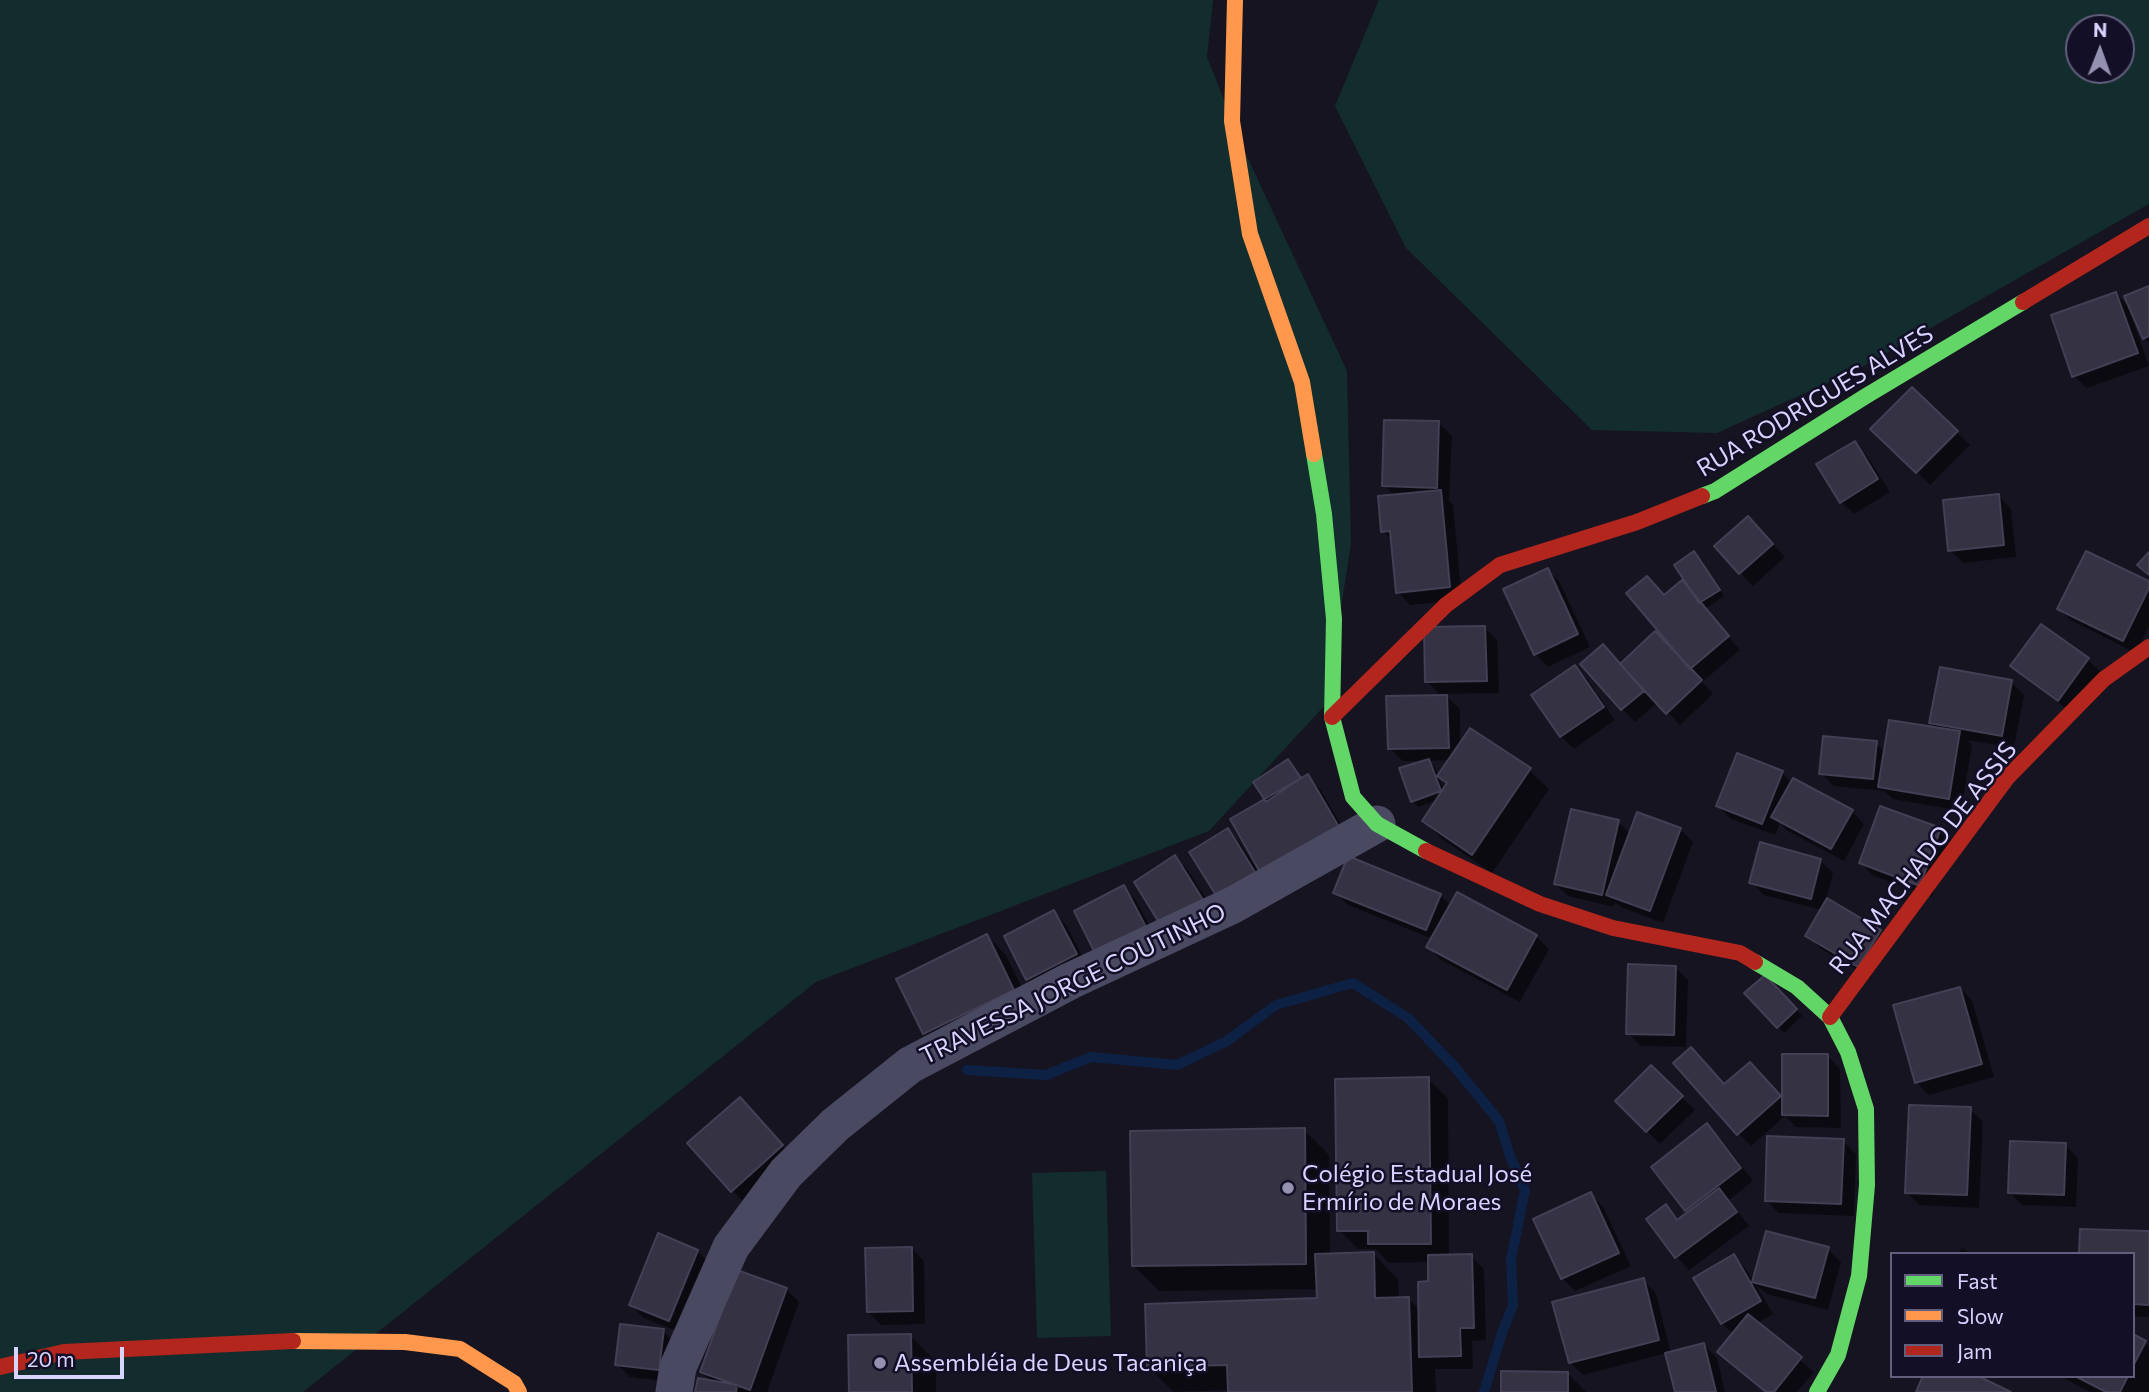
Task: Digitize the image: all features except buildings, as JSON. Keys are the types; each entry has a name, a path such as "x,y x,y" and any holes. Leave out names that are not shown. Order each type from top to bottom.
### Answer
{"street":[{"path":"1235,0 1232,121 1250,234 1302,382 1324,514 1334,619 1332,717 1353,797 1377,824 1406,842 1540,904 1613,928 1740,953 1797,987 1830,1017 1848,1052 1866,1110 1867,1185 1859,1276 1838,1355 1817,1392"},
{"name":"RUA RODRIGUES ALVES","path":"1332,717 1446,605 1500,565 1637,522 1715,491 1866,396 2149,226"},
{"name":"RUA MACHADO DE ASSIS","path":"1830,1017 2007,778 2104,679 2149,647"},
{"name":"TRAVESSA JORGE COUTINHO","path":"674,1392 678,1367 730,1247 786,1173 835,1125 888,1082 910,1065 1070,981 1233,905 1377,824"},
{"path":"0,1367 64,1352 270,1340 405,1342 460,1349 514,1383 519,1392"}],"green space":[{"path":"0,0 1213,0 1207,57 1244,150 1347,371 1351,544 1326,704 1209,831 816,982 303,1392 0,1392"},
{"path":"1379,0 2149,0 2149,204 1860,368 1717,433 1592,430 1406,248 1335,106"},
{"path":"1106,1171 1111,1336 1037,1338 1032,1173"}],"waterway":[{"path":"967,1070 1046,1075 1091,1057 1177,1065 1227,1041 1276,1005 1353,983 1408,1018 1454,1066 1499,1121 1525,1190 1511,1260 1513,1305 1484,1392"}],"traffic: fast":[{"path":"1702,496 1715,491 2023,302"},
{"path":"1314,454 1324,514 1334,619 1332,717 1353,797 1377,824 1426,851"},
{"path":"1755,962 1797,987 1830,1017 1848,1052 1866,1109 1867,1185 1859,1276 1838,1355 1817,1392"}],"traffic: slow":[{"path":"1235,0 1232,121 1250,234 1302,382 1314,454"},
{"path":"293,1341 405,1342 460,1349 514,1383 519,1392"}],"traffic: jam":[{"path":"2023,302 2149,226"},
{"path":"1332,717 1446,605 1500,565 1637,522 1702,496"},
{"path":"1830,1017 2007,778 2104,679 2149,647"},
{"path":"1426,851 1540,904 1613,928 1740,953 1755,962"},
{"path":"0,1367 64,1352 293,1341"}],"place":[{"name":"Colégio Estadual José Ermírio de Moraes","path":"1288,1188"},
{"name":"Assembléia de Deus Tacaniça","path":"880,1363"}]}
